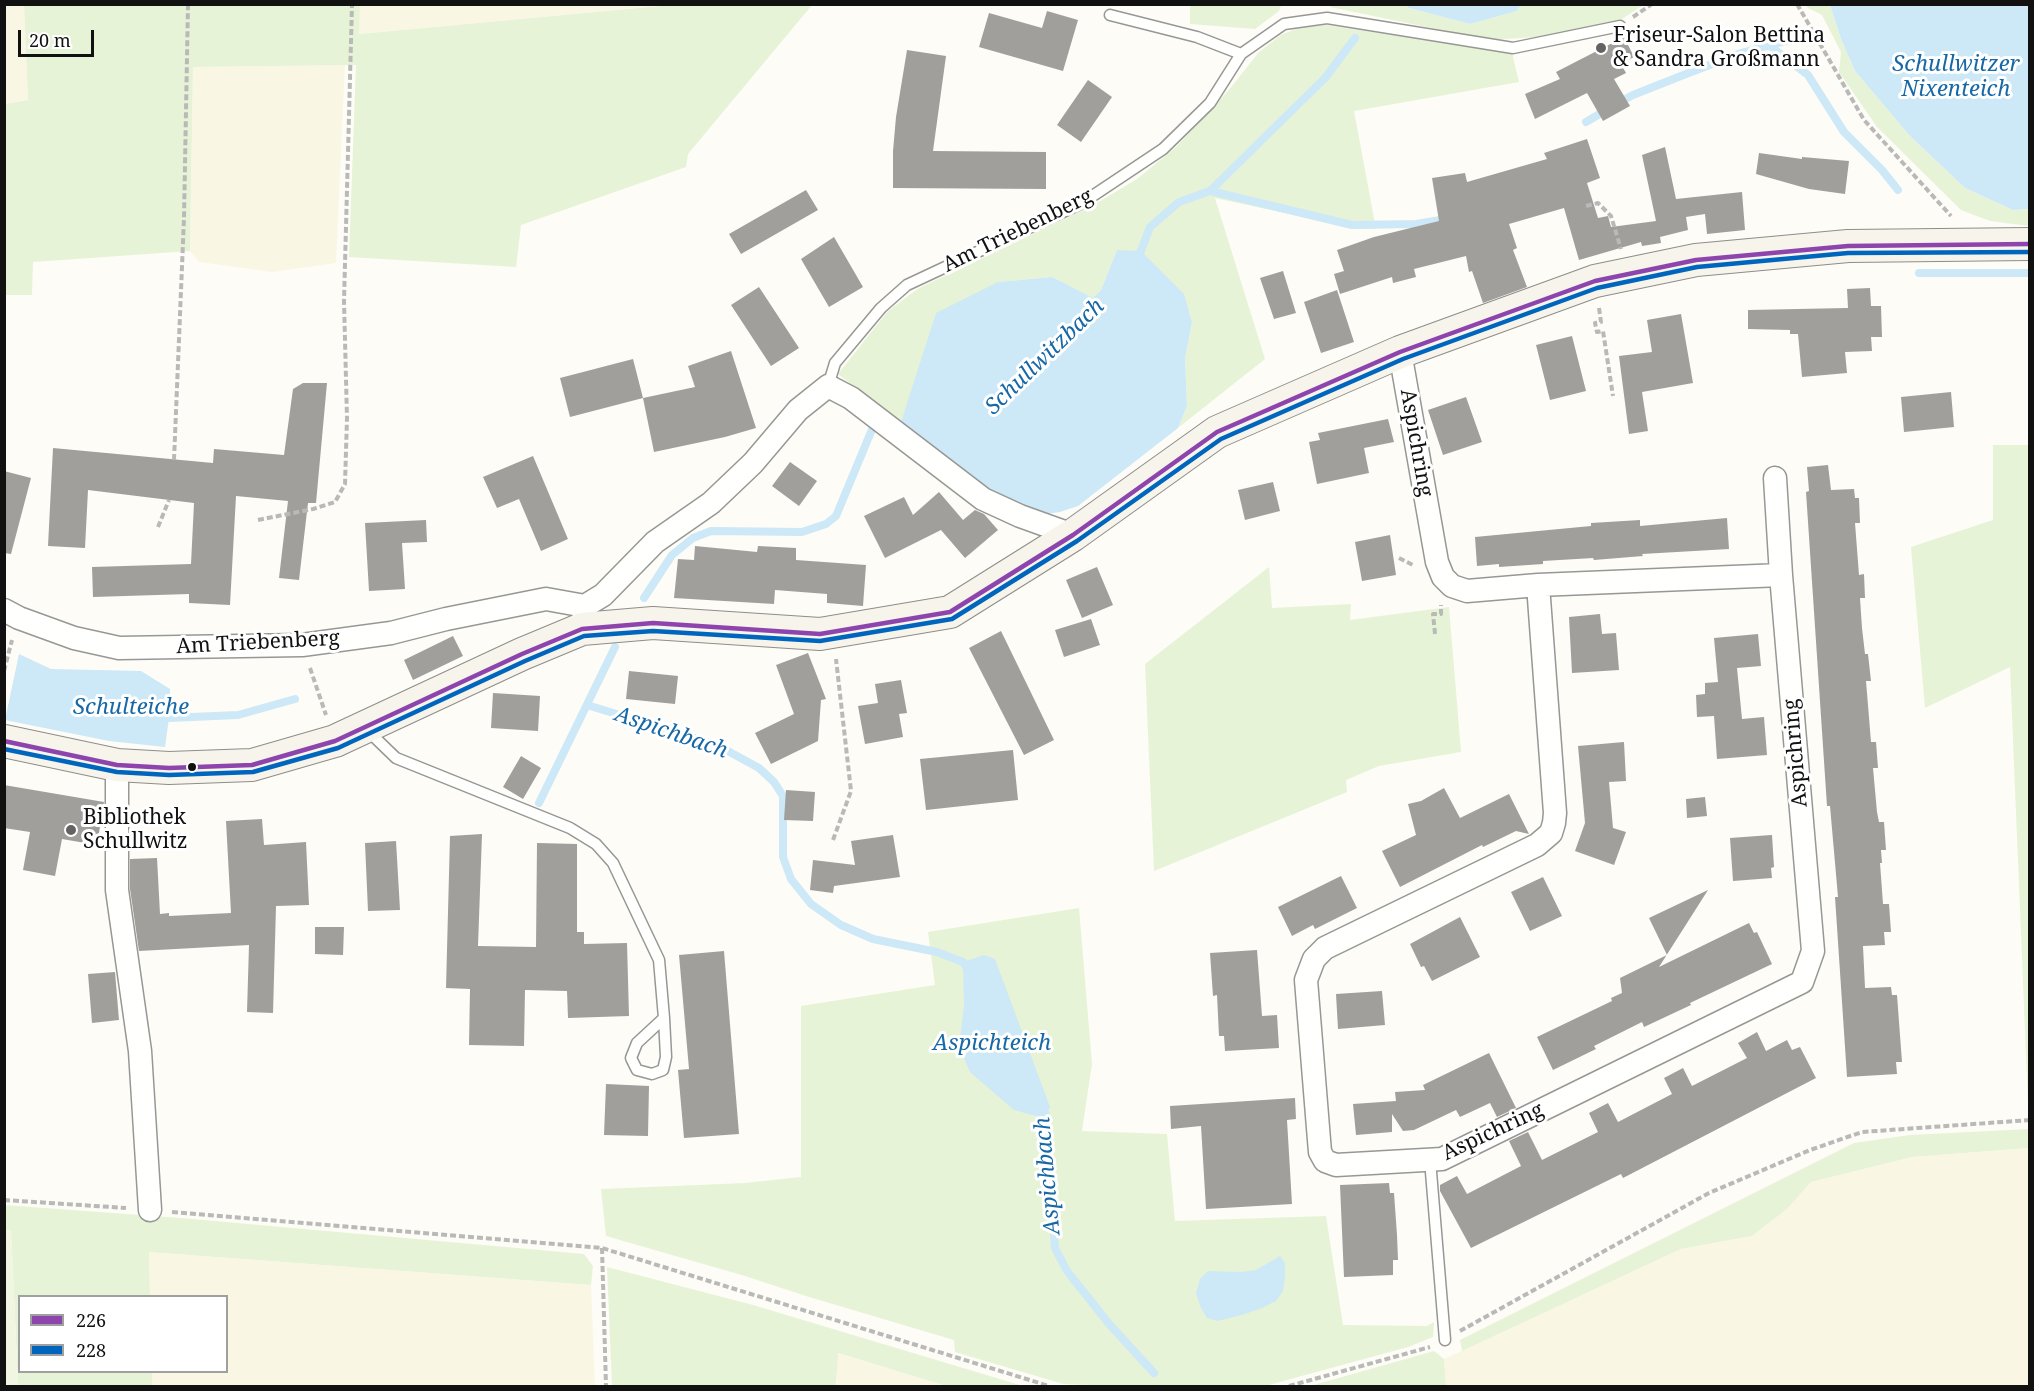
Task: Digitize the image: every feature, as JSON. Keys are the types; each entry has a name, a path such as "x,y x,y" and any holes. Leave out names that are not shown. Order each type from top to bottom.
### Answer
{"street":[{"path":"584,617 820,634 950,612 1073,535 1217,432 1400,352 1595,281 1696,260 1848,246 2030,244"},
{"name":"Aspichring","path":"1400,352 1437,562 1443,577 1452,586 1467,591 1538,585 1781,575"},
{"path":"4,741 117,765 169,768 252,765 334,741 365,728 522,654 584,617 655,542 711,502 753,463 798,410 828,386 851,398 983,499 1020,516 1073,535"},
{"name":"Aspichring","path":"1538,585 1555,813 1551,833 1537,845 1325,948 1314,959 1306,980 1319,1146 1325,1161 1336,1165 1442,1159 1802,982 1813,951 1775,478"},
{"name":"Am Triebenberg","path":"4,610 19,618 74,638 119,648 302,645 391,633 446,619 546,599 584,617"},
{"path":"117,765 117,890 140,1052 150,1210"}],"lane":[{"path":"1110,15 1197,37 1241,54"},
{"name":"Am Triebenberg","path":"828,386 835,363 880,308 907,285 1082,203 1163,149 1210,103 1241,54 1284,24 1327,18 1513,48 1620,26"},
{"path":"365,728 396,758 570,828 596,844 614,863 659,960 664,1018 666,1057 663,1070 652,1074 637,1070 631,1058 637,1043 664,1018"},
{"path":"1430,1160 1445,1340"}],"path":[{"path":"174,460 184,218 188,4"},
{"path":"258,520 313,509 335,502 345,484 347,418 344,301 352,4"},
{"path":"1797,4 1864,120 1957,222 1969,244"},
{"path":"1586,206 1598,203 1611,216 1627,273"},
{"path":"1595,281 1601,322 1595,323 1597,332 1603,331 1613,396"},
{"path":"158,527 169,500"},
{"path":"832,632 851,791 833,840"},
{"path":"4,671 10,649"},
{"path":"312,674 334,741"},
{"path":"1289,1386 1427,1349 1708,1193 1810,1150 1862,1132 2030,1120"},
{"path":"4,1200 602,1248 1049,1386"},
{"path":"602,1248 606,1386"}],"shaded area":[{"path":"4,5 24,5 28,100 5,104"},
{"path":"360,5 671,5 358,34"},
{"path":"345,65 336,263 272,272 199,262 190,251 193,67"},
{"path":"2029,1148 2029,1386 1446,1386 1444,1359 1681,1249 1752,1236 1787,1209 1811,1182 1912,1157"},
{"path":"149,1252 591,1285 595,1386 152,1386 152,1373 228,1373 228,1295 150,1295"},
{"path":"837,1353 946,1386 837,1386"}],"green space":[{"path":"1190,4 1281,5 1279,11 1255,29 1190,24"},
{"path":"1331,4 1405,5 1470,24 1517,11 1521,5 1643,5 1619,21 1552,36 1489,40 1330,7"},
{"path":"24,5 360,5 359,34 671,5 812,5 688,154 686,167 521,225 516,267 349,257 356,65 193,67 190,251 33,262 32,295 5,295 5,104 28,100"},
{"path":"1806,5 1830,5 1855,71 1910,136 1965,188 2013,210 2029,209 2029,226 1990,221 1961,210 1877,127 1839,72 1841,52 1822,15"},
{"path":"1326,25 1512,53 1519,82 1354,111 1376,229 1355,228 1215,198 1265,359 1178,428 1187,406 1185,358 1192,323 1117,250 1101,290 1093,299 1052,277 998,282 914,384 901,422 838,374 888,311 919,288 1092,206 1137,179 1176,147 1228,91 1259,52 1281,35 1301,27"},
{"path":"1993,445 2029,445 2029,1104 2010,667 1925,708 1911,547 1993,520"},
{"path":"1269,567 1272,608 1351,604 1350,620 1449,607 1461,752 1379,766 1346,780 1347,792 1154,871 1145,664"},
{"path":"1079,908 1092,1064 1082,1131 1167,1134 1175,1221 1326,1216 1343,1325 1427,1326 1434,1322 1433,1337 1408,1347 1265,1386 1063,1384 955,1352 954,1340 606,1236 601,1189 745,1183 801,1177 801,1006 935,985 928,932"},
{"path":"2029,1129 2029,1148 1912,1157 1811,1182 1787,1209 1752,1236 1681,1249 1462,1351 1460,1340 1854,1143 1910,1135"},
{"path":"4,1205 181,1218 584,1254 593,1266 591,1285 149,1252 150,1295 18,1295 18,1373 152,1373 152,1386 18,1386 11,1231 5,1230"},
{"path":"5,1230 11,1230 18,1386 5,1386"},
{"path":"607,1267 753,1305 1023,1386 946,1386 838,1353 836,1386 612,1386"},
{"path":"1434,1351 1444,1359 1446,1386 1310,1386"}],"water":[{"path":"1405,5 1521,5 1517,11 1470,24"},
{"name":"Schullwitzer Nixenteich","path":"1830,5 2029,5 2029,209 2013,210 1965,188 1910,136 1855,71"},
{"path":"1117,250 1141,251 1184,294 1192,323 1185,358 1187,406 1178,428 1078,506 1046,514 1004,501 901,422 936,313 998,282 1052,277 1093,298 1101,290"},
{"name":"Schulteiche","path":"19,654 51,669 141,671 170,689 165,747 109,741 5,720"},
{"name":"Aspichteich","path":"984,955 995,959 1050,1107 1046,1115 1040,1117 1014,1110 970,1072 959,1047 964,1006 963,962"},
{"path":"1280,1256 1285,1263 1285,1277 1283,1291 1276,1301 1242,1315 1217,1321 1207,1318 1196,1293 1200,1279 1208,1271 1256,1270"}],"building":[{"path":"1047,11 1078,20 1063,71 979,47 989,13 1042,28"},
{"path":"1624,37 1634,57 1621,64 1626,73 1614,79 1630,106 1603,121 1587,93 1535,119 1525,94 1560,79 1556,72"},
{"path":"907,50 946,56 933,151 1046,152 1046,189 893,188 896,117"},
{"path":"1088,80 1112,97 1081,142 1057,125"},
{"path":"1587,139 1600,178 1587,183 1598,218 1608,216 1611,227 1656,221 1642,155 1665,147 1676,199 1742,192 1745,230 1707,234 1705,214 1686,217 1688,230 1660,237 1661,243 1642,246 1641,242 1579,260 1564,208 1509,224 1517,248 1513,250 1527,287 1483,303 1472,271 1469,272 1466,256 1414,269 1416,277 1393,283 1392,277 1340,294 1334,274 1344,271 1337,250 1374,237 1439,221 1432,178 1465,173 1467,182 1547,159 1544,153"},
{"path":"1759,153 1802,159 1802,157 1849,161 1845,194 1809,189 1756,174"},
{"path":"806,190 818,210 741,254 729,234"},
{"path":"834,237 863,287 829,307 801,259"},
{"path":"1283,271 1296,313 1274,319 1260,278"},
{"path":"759,287 799,348 771,366 731,305"},
{"path":"1870,288 1871,306 1881,306 1882,337 1871,337 1872,351 1845,352 1847,373 1802,377 1798,334 1790,334 1790,330 1748,329 1748,310 1848,308 1847,289"},
{"path":"1337,290 1354,342 1321,353 1304,302"},
{"path":"1681,314 1693,383 1642,392 1648,431 1629,434 1619,356 1652,352 1647,320"},
{"path":"1572,336 1586,391 1550,400 1536,345"},
{"path":"731,351 756,428 654,452 643,398 695,387 688,366"},
{"path":"633,359 643,398 570,417 560,378"},
{"path":"303,383 327,383 316,503 308,503 299,580 279,578 288,501 236,496 230,605 189,603 189,594 93,597 92,567 191,564 194,503 88,490 85,548 48,546 53,448 213,463 214,449 284,455 293,389"},
{"path":"1951,392 1954,427 1904,432 1901,397"},
{"path":"1466,397 1482,442 1443,455 1428,410"},
{"path":"1388,419 1394,442 1364,448 1369,473 1317,484 1309,442 1320,440 1318,433"},
{"path":"533,456 568,539 541,551 519,499 497,508 483,477"},
{"path":"790,462 817,481 799,506 772,486"},
{"path":"1828,465 1831,490 1854,489 1855,498 1859,498 1860,523 1855,523 1859,575 1864,574 1865,598 1860,598 1862,628 1871,681 1866,681 1871,742 1876,742 1878,768 1873,768 1877,812 1879,822 1884,822 1886,850 1881,850 1882,863 1880,863 1883,904 1889,904 1891,932 1884,932 1885,945 1863,946 1865,988 1891,987 1892,995 1897,995 1902,1062 1896,1062 1897,1074 1847,1077 1835,897 1838,897 1830,806 1827,806 1806,492 1809,491 1807,467"},
{"path":"4,471 31,478 11,554 4,553"},
{"path":"1273,482 1280,511 1245,520 1238,490"},
{"path":"939,492 963,520 975,510 984,514 998,530 965,558 941,530 885,558 864,516 904,497 913,515"},
{"path":"1727,518 1729,549 1642,554 1643,556 1594,560 1593,558 1543,561 1543,564 1499,567 1499,564 1477,566 1475,537 1591,526 1591,523 1640,520 1640,526"},
{"path":"426,520 427,542 402,543 405,589 369,591 365,523"},
{"path":"1390,535 1396,575 1362,581 1355,542"},
{"path":"695,546 757,552 758,546 796,548 796,560 866,565 863,606 827,603 827,594 775,590 774,604 674,598 678,559 694,560"},
{"path":"1097,567 1113,605 1082,618 1066,580"},
{"path":"1600,614 1602,634 1616,633 1619,670 1572,673 1569,617"},
{"path":"1091,619 1100,645 1064,657 1055,630"},
{"path":"1001,631 1054,740 1024,755 969,648"},
{"path":"1758,634 1761,666 1737,668 1742,719 1764,717 1767,755 1717,759 1714,716 1697,717 1696,695 1705,694 1705,683 1718,682 1714,638"},
{"path":"453,636 463,656 413,680 404,660"},
{"path":"808,653 826,699 821,700 818,741 771,764 755,733 794,714 776,665"},
{"path":"629,671 678,676 675,704 626,699"},
{"path":"901,680 907,713 899,714 903,737 865,744 858,706 878,703 875,684"},
{"path":"493,693 540,696 538,731 491,728"},
{"path":"1624,742 1626,781 1609,782 1613,828 1626,832 1614,865 1575,851 1585,823 1578,746"},
{"path":"1013,750 1018,800 926,810 920,759"},
{"path":"521,756 541,768 523,799 503,787"},
{"path":"4,785 104,802 97,845 62,839 55,876 23,870 30,832 4,828"},
{"path":"1444,788 1460,818 1509,794 1529,834 1516,831 1483,847 1482,845 1400,887 1382,851 1416,835 1408,804 1421,801"},
{"path":"786,790 815,792 813,821 784,820"},
{"path":"1705,797 1707,816 1687,818 1686,799"},
{"path":"262,819 264,845 306,842 309,905 276,906 273,1013 247,1012 249,945 139,951 130,889 130,859 157,858 160,914 169,913 169,916 231,913 226,821"},
{"path":"482,834 478,946 536,947 537,843 577,844 577,932 584,932 584,944 627,943 629,1016 568,1018 567,991 525,990 524,1046 469,1045 470,989 446,988 450,836"},
{"path":"893,835 900,877 834,886 833,893 810,890 813,860 855,865 851,841"},
{"path":"1772,835 1774,867 1771,868 1772,878 1733,881 1730,838"},
{"path":"396,841 400,910 368,911 365,843"},
{"path":"1341,876 1357,908 1315,929 1313,925 1292,936 1278,907"},
{"path":"1543,877 1562,916 1530,931 1511,892"},
{"path":"1708,890 1667,955 1649,918"},
{"path":"1460,917 1480,957 1432,981 1424,966 1421,967 1410,944"},
{"path":"1749,923 1754,933 1757,932 1772,964 1644,1027 1642,1022 1594,1046 1596,1049 1553,1070 1537,1037 1612,1001 1611,998 1622,993 1620,978 1666,955 1659,967"},
{"path":"315,927 344,927 343,955 315,954"},
{"path":"1257,950 1262,1016 1277,1015 1279,1048 1225,1051 1224,1036 1219,1036 1217,995 1213,996 1210,953"},
{"path":"724,951 739,1134 684,1138 678,1070 689,1069 679,955"},
{"path":"115,972 119,1020 92,1023 88,974"},
{"path":"1382,991 1385,1025 1338,1029 1336,994"},
{"path":"1757,1032 1766,1051 1787,1040 1792,1050 1800,1047 1816,1078 1623,1178 1621,1174 1471,1248 1440,1191 1440,1185 1457,1176 1467,1194 1521,1166 1509,1141 1528,1132 1542,1160 1598,1132 1589,1113 1608,1103 1618,1122 1672,1094 1664,1078 1683,1068 1692,1086 1747,1058 1738,1043"},
{"path":"1489,1053 1516,1108 1497,1117 1490,1103 1460,1117 1456,1110 1414,1130 1403,1131 1392,1114 1392,1132 1356,1135 1353,1104 1396,1101 1395,1092 1425,1090 1423,1085"},
{"path":"606,1084 649,1086 648,1136 604,1135"},
{"path":"1295,1098 1296,1119 1287,1120 1292,1204 1206,1209 1201,1126 1171,1129 1170,1106"},
{"path":"1389,1183 1390,1193 1394,1193 1397,1235 1398,1260 1393,1260 1393,1275 1344,1277 1340,1185"}],"waterway":[{"path":"1210,191 1325,78 1355,38"},
{"name":"Schullwitzbach","path":"1618,103 1741,53 1797,38"},
{"path":"1770,46 1808,75 1844,132 1882,170 1898,190"},
{"name":"Schullwitzbach","path":"1586,122 1608,109"},
{"name":"Schullwitzbach","path":"1135,259 1141,251 1150,227 1179,202 1210,191 1352,225 1416,224 1447,219"},
{"path":"1919,273 2030,273"},
{"name":"Schullwitzbach","path":"644,598 672,555 693,538 711,531 802,532 826,524 836,516 873,427"},
{"name":"Schullwitzbach","path":"539,803 615,647"},
{"name":"Schullwitzbach","path":"161,717 238,715 295,699"},
{"name":"Aspichbach","path":"587,705 715,744 759,768 774,782 783,796 783,857 791,879 811,904 841,925 873,939 937,952 963,962 969,971"},
{"name":"Aspichbach","path":"1043,1108 1046,1115 1055,1248 1067,1271 1110,1325 1154,1373"}],"transit line":[{"name":"226","path":"4,741 117,765 169,768 252,765 335,741 522,654 582,629 653,623 820,634 950,612 1073,535 1217,432 1400,352 1595,281 1696,260 1848,246 2030,244"},
{"name":"228","path":"4,749 117,772 169,775 253,772 338,748 584,636 653,631 820,641 952,619 1077,541 1221,439 1403,359 1597,288 1697,267 1848,253 2030,252"}],"place":[{"name":"Friseur-Salon Bettina & Sandra Großmann","path":"1601,48"},
{"name":"Bibliothek Schullwitz","path":"71,830"}]}
